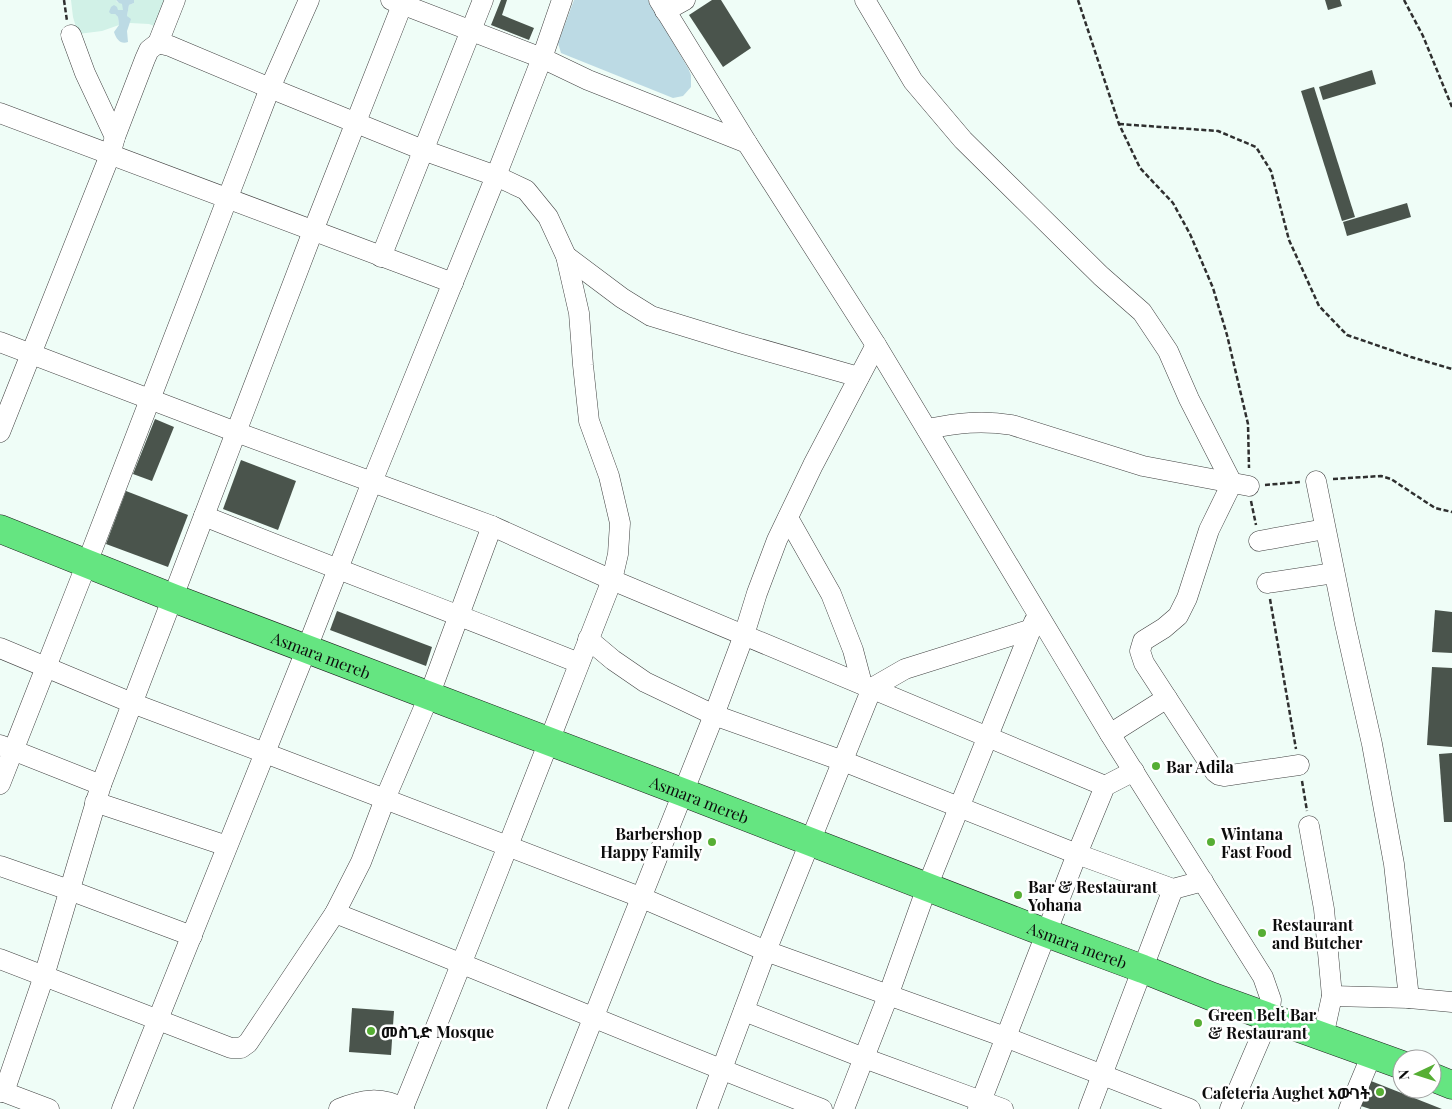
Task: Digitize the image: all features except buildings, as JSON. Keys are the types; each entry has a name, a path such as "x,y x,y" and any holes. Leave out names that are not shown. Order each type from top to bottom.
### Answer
{"highway":[{"name":"Asmara mereb","path":"0,529 173,598 682,792 1046,934 1392,1062"}],"street":[{"path":"0,432 32,354 145,59 149,50 158,43 175,0"},
{"path":"0,784 7,748 46,668 270,88 309,0"},
{"path":"381,257 483,0"},
{"path":"122,1109 372,482 454,283 542,58 562,0"},
{"path":"685,0 662,5 927,429 1034,622 1134,771 1264,977 1271,1000 1269,1018 1230,1109"},
{"path":"865,0 913,81 963,140 1101,276 1142,312 1168,351 1189,399 1240,484"},
{"path":"49,1109 2,1092 44,976 98,794 356,122 399,2 542,58 588,80 747,143"},
{"path":"70,35 112,146"},
{"path":"158,43 170,46 423,150 496,176 526,190 548,217 566,256 579,313 590,421 609,476 620,524 618,554 612,580 403,1109 392,1103 374,1100 352,1103 339,1109"},
{"path":"0,113 112,146 227,198 454,283"},
{"path":"566,256 622,298 650,316 859,377"},
{"path":"0,342 236,432 492,526 612,580 1105,786"},
{"path":"557,1109 714,715 777,540 813,465 876,345"},
{"path":"927,429 974,422 1012,425 1142,466 1240,484"},
{"path":"1316,481 1334,573 1372,744 1394,864 1409,998"},
{"path":"1240,484 1209,530 1178,616 1164,628 1143,641 1140,651 1144,663 1215,772 1219,775 1224,776 1299,765"},
{"path":"204,516 579,663"},
{"path":"707,1109 766,951 843,761 867,686 831,594 788,518"},
{"path":"0,959 232,1048 241,1048 248,1043 335,914 361,862 428,696 492,526"},
{"path":"1259,541 1325,529"},
{"path":"1267,583 1334,573"},
{"path":"867,686 905,669 1034,622"},
{"path":"844,1109 888,996 927,887 1034,622"},
{"path":"588,639 612,660 645,682 714,715 843,761 1077,854 1174,889 1203,881"},
{"path":"0,648 132,703 265,752 640,897 766,951 1005,1037 1190,1109"},
{"path":"1110,734 1167,698"},
{"path":"7,748 98,794 227,846"},
{"path":"979,1105 1105,786 1134,771"},
{"path":"1309,826 1324,910 1332,996 1323,1037"},
{"path":"0,866 192,936"},
{"path":"1089,1109 1174,889"},
{"path":"335,914 462,963 593,1018 822,1109"},
{"path":"1332,996 1409,998 1452,1002"},
{"path":"744,1011 979,1105 1003,1109"},
{"path":"1349,1109 1372,1054"}],"path":[{"path":"1078,0 1119,124 1140,168 1173,203 1190,234 1213,288 1248,424 1240,484 1259,541"},
{"path":"1404,0 1423,36 1452,107"},
{"path":"1119,124 1218,131 1256,148 1271,171 1290,240 1319,306 1347,335 1452,370"},
{"path":"1240,484 1381,476 1391,479 1435,508 1452,512"},
{"path":"1267,583 1309,826"}],"green space":[{"path":"71,0 116,0 123,4 123,10 117,10 115,14 118,17 119,25 102,31 78,34"},
{"path":"134,0 175,0 163,29 149,24 130,23 127,16 129,5 134,3"}],"shaded area":[{"path":"116,0 134,0 134,3 129,5 127,16 131,19 127,31 128,42 125,43 119,41 114,32 119,25 118,17 109,12 114,5 118,10 123,10 122,4"},
{"path":"574,0 648,0 688,68 691,75 691,87 683,96 673,98 561,53 558,43"}],"place":[{"name":"Bar Adila","path":"1156,766"},
{"name":"Barbershop Happy Family","path":"712,842"},
{"name":"Wintana Fast Food","path":"1211,842"},
{"name":"Bar & Restaurant Yohana","path":"1018,895"},
{"name":"Restaurant and Butcher","path":"1262,933"},
{"name":"Green Belt Bar & Restaurant","path":"1198,1023"},
{"name":"መስጊድ Mosque","path":"371,1031"},
{"name":"Cafeteria Aughet አውገት","path":"1380,1092"}]}
